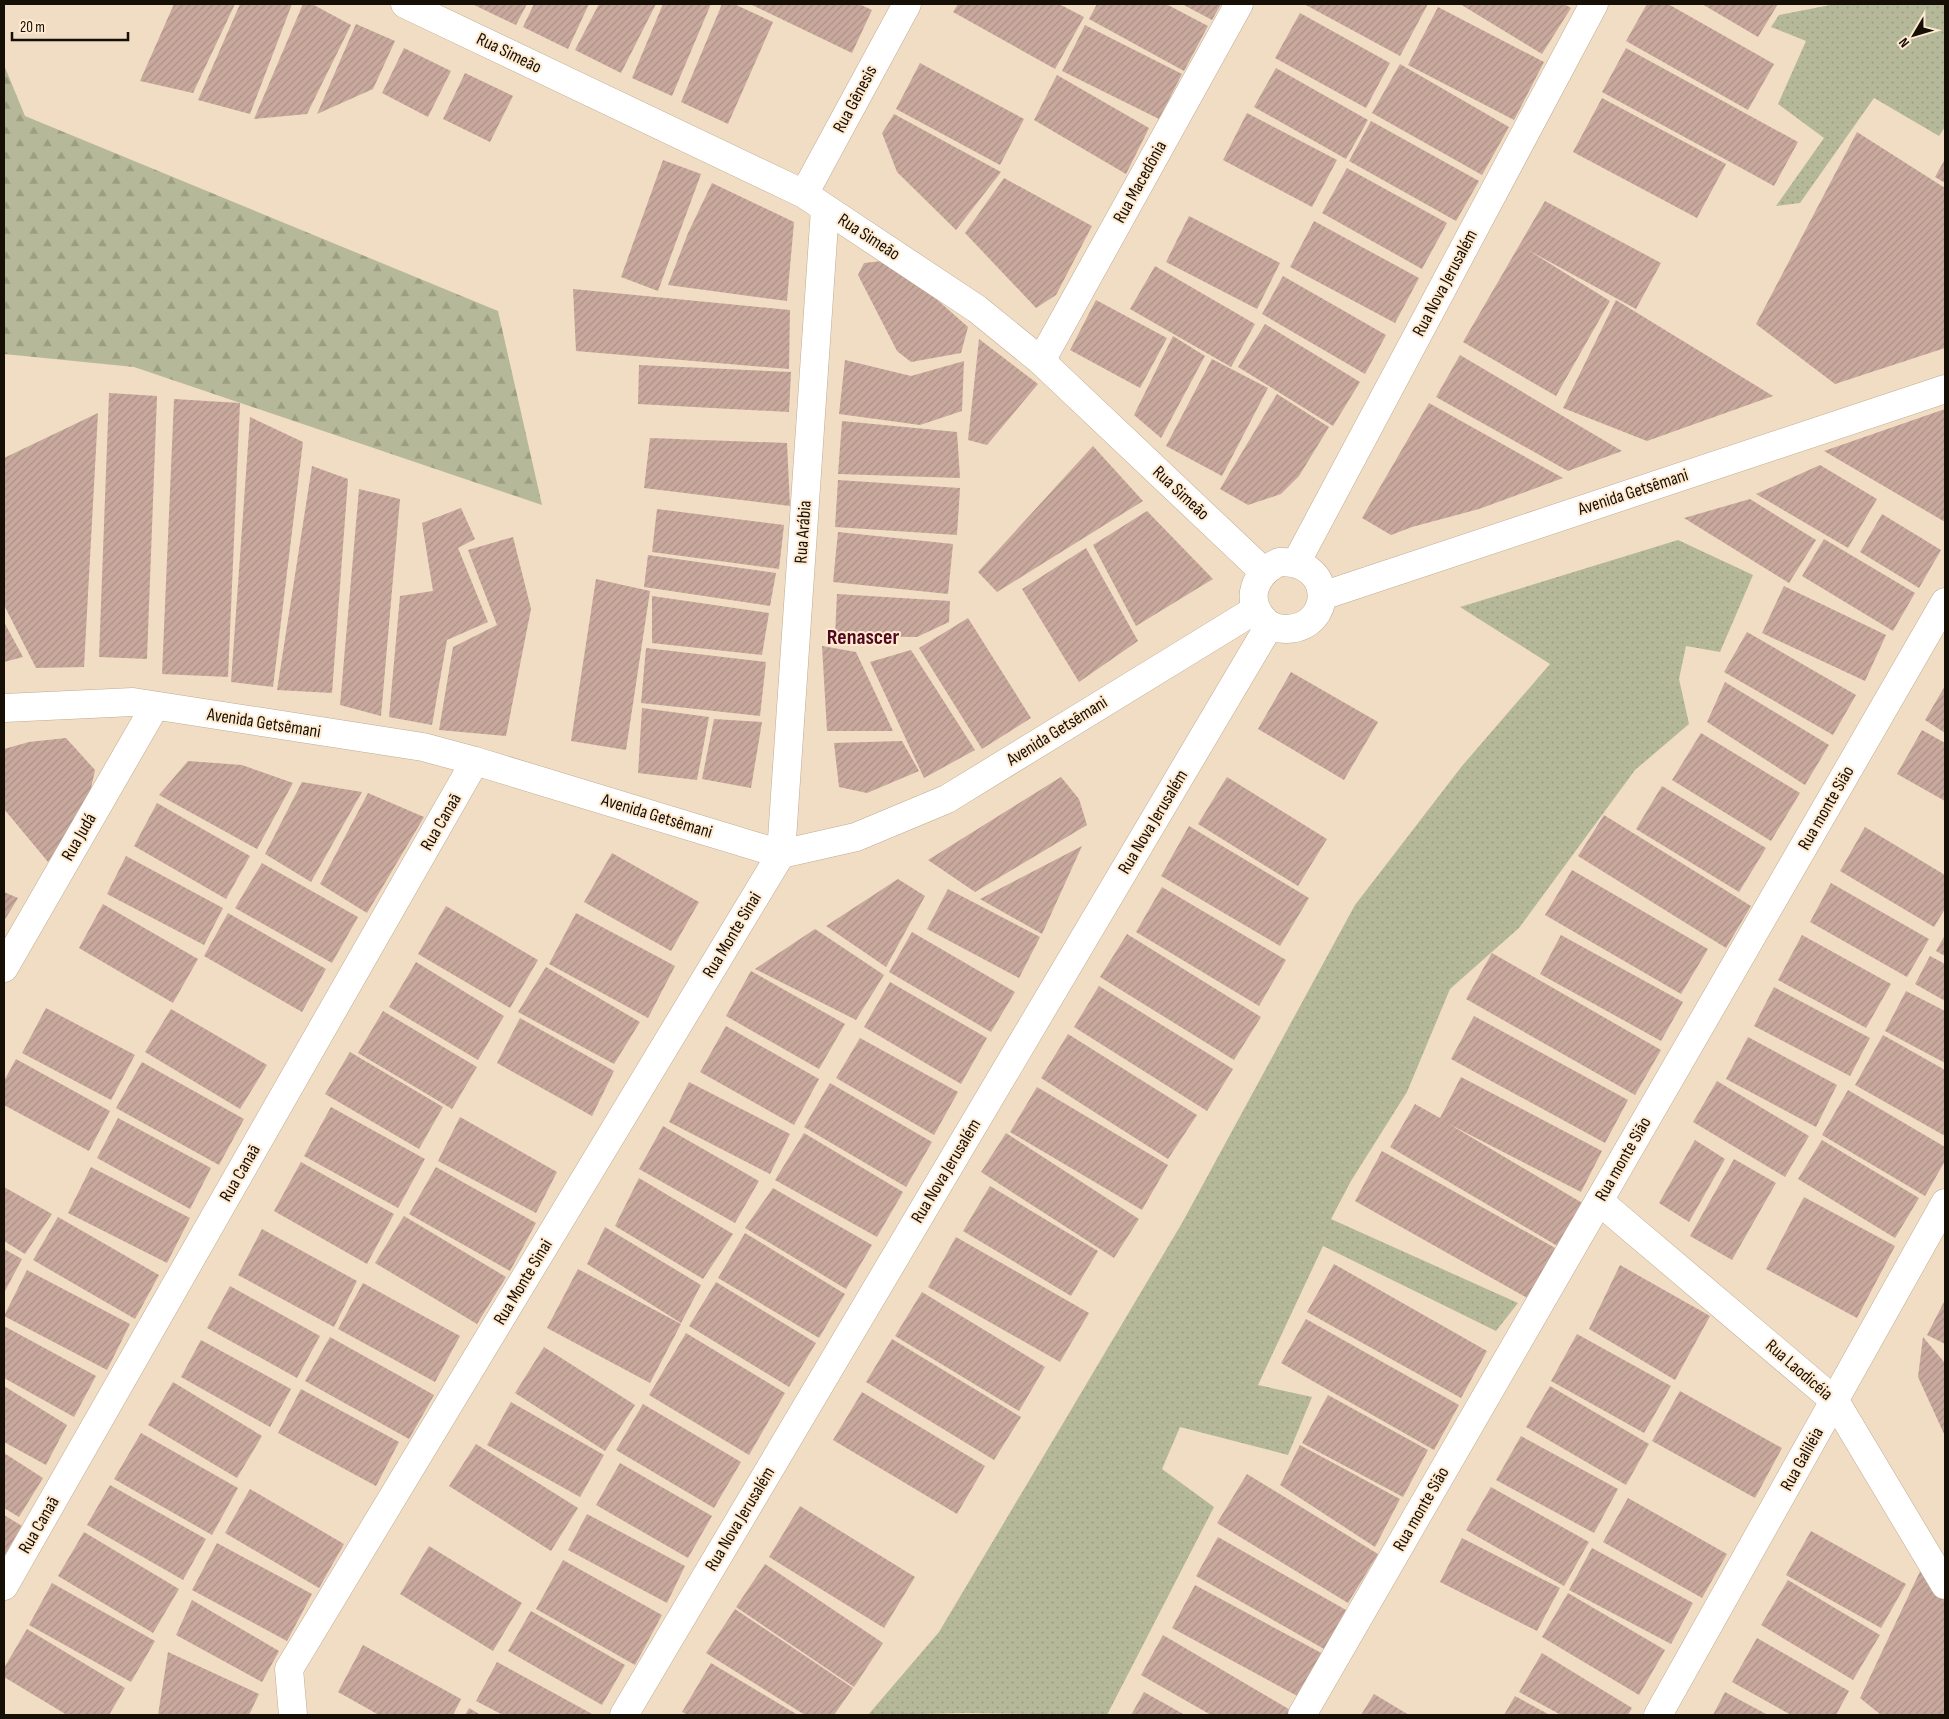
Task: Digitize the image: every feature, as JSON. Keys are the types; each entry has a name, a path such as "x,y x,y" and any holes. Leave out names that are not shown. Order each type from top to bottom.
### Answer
{"street":[{"name":"Rua Simeão","path":"405,4 815,202 978,309 1041,361 1264,572"},
{"name":"Rua Gênesis","path":"815,202 907,4"},
{"name":"Rua Macedônia","path":"1041,361 1239,4"},
{"name":"Rua Nova Jerusalém","path":"1296,563 1594,4"},
{"name":"Rua Arábia","path":"781,854 815,202"},
{"name":"Avenida Getsêmani","path":"1322,596 1945,389"},
{"path":"1279,562 1296,563 1305,566 1315,575 1322,596 1317,613 1309,623 1296,629 1262,618 1254,590 1264,572 1279,562"},
{"name":"Rua monte Sião","path":"1302,1715 1945,602"},
{"name":"Rua Nova Jerusalém","path":"624,1715 1262,618"},
{"name":"Avenida Getsêmani","path":"4,708 133,702 423,747 476,761 781,854 856,837 947,798 1262,618"},
{"name":"Rua Judá","path":"4,968 155,706"},
{"name":"Rua Canaã","path":"4,1586 476,761"},
{"name":"Rua Monte Sinai","path":"293,1715 289,1669 781,854"},
{"name":"Rua Laodicéia","path":"1599,1201 1836,1401 1945,1585"},
{"name":"Rua Galiléia","path":"1658,1715 1836,1401 1945,1203"}],"green space":[{"path":"1835,4 1945,4 1945,127 1939,136 1874,98 1800,203 1776,206 1824,138 1778,104 1806,41 1771,27 1779,15"},
{"path":"4,65 25,116 498,311 542,505 134,367 4,354"},
{"path":"1678,540 1753,575 1720,652 1686,646 1679,679 1689,724 1635,770 1519,928 1450,989 1407,1092 1351,1181 1331,1219 1518,1303 1496,1331 1323,1246 1258,1385 1312,1397 1288,1455 1180,1427 1162,1469 1214,1507 1107,1715 965,1713 868,1715 939,1632 1182,1223 1355,905 1462,766 1550,664 1460,607"}],"building":[{"path":"174,4 235,4 193,93 140,81"},
{"path":"240,4 292,4 250,114 198,100"},
{"path":"303,4 312,4 351,25 307,114 254,119"},
{"path":"472,4 527,4 516,25"},
{"path":"534,4 589,4 568,49 523,27"},
{"path":"599,4 656,4 621,73 575,50"},
{"path":"663,4 711,4 672,96 632,78"},
{"path":"722,4 734,4 773,22 728,124 681,102"},
{"path":"750,4 859,4 872,10 852,53"},
{"path":"958,4 1059,4 1084,17 1055,69 953,12"},
{"path":"1097,4 1166,4 1208,26 1184,71 1089,19"},
{"path":"1182,4 1221,4 1212,20"},
{"path":"1304,4 1428,4 1400,56"},
{"path":"1460,4 1564,4 1571,8 1542,54"},
{"path":"1647,4 1668,4 1774,64 1748,110 1626,41"},
{"path":"1702,4 1778,4 1758,37"},
{"path":"1438,7 1544,62 1514,120 1408,65"},
{"path":"1300,13 1390,63 1366,108 1275,58"},
{"path":"356,24 395,41 373,89 317,114"},
{"path":"1085,25 1182,74 1159,119 1062,71"},
{"path":"404,48 451,71 428,117 382,93"},
{"path":"1626,48 1798,142 1774,186 1602,92"},
{"path":"920,63 1024,119 1000,165 896,109"},
{"path":"1400,64 1509,127 1482,175 1372,113"},
{"path":"1276,68 1368,120 1346,159 1254,107"},
{"path":"465,73 513,96 490,142 443,119"},
{"path":"1057,75 1149,128 1126,174 1034,120"},
{"path":"1602,98 1726,164 1697,218 1573,152"},
{"path":"1247,113 1337,160 1312,207 1223,160"},
{"path":"894,114 1001,172 956,230 897,172 882,133"},
{"path":"1371,121 1479,181 1456,221 1349,161"},
{"path":"1857,132 1945,188 1945,348 1835,384 1756,324"},
{"path":"1945,159 1945,183 1935,177"},
{"path":"663,160 701,174 658,291 621,277"},
{"path":"1347,168 1447,223 1422,269 1322,213"},
{"path":"1004,178 1092,226 1056,295 1036,308 965,233"},
{"path":"712,183 794,222 787,301 668,285 688,233"},
{"path":"1545,201 1661,263 1636,309 1528,250 1610,301 1556,396 1463,342"},
{"path":"1189,216 1280,263 1257,309 1166,262"},
{"path":"1314,221 1419,278 1395,323 1290,267"},
{"path":"892,260 968,327 961,353 911,362 897,351 858,275 864,263"},
{"path":"1155,266 1255,324 1231,367 1130,309"},
{"path":"1283,276 1386,335 1365,374 1262,314"},
{"path":"573,289 790,310 789,369 576,351"},
{"path":"1096,300 1167,338 1140,388 1070,350"},
{"path":"1616,300 1773,396 1647,441 1563,408"},
{"path":"1265,324 1360,382 1333,426 1238,367"},
{"path":"1173,336 1205,356 1161,438 1134,415"},
{"path":"979,339 1038,384 987,445 968,440"},
{"path":"1460,355 1622,451 1568,471 1436,397"},
{"path":"1212,359 1268,388 1222,476 1166,446"},
{"path":"845,360 911,376 964,361 962,411 920,425 839,414"},
{"path":"639,365 791,372 789,412 638,404"},
{"path":"109,393 157,396 147,659 99,657"},
{"path":"1277,394 1329,427 1299,476 1281,494 1248,505 1220,489"},
{"path":"174,399 240,403 228,677 162,674"},
{"path":"1429,403 1563,478 1479,509 1412,527 1391,535 1362,518"},
{"path":"1945,409 1945,522 1824,451"},
{"path":"98,413 84,667 36,668 4,605 4,458"},
{"path":"250,417 303,442 273,687 231,682"},
{"path":"842,421 957,432 960,478 838,474"},
{"path":"650,438 787,443 790,506 644,488"},
{"path":"1093,446 1143,501 997,592 978,572"},
{"path":"1820,465 1877,499 1848,548 1756,494"},
{"path":"312,466 348,479 332,693 277,690"},
{"path":"838,480 960,488 957,535 835,527"},
{"path":"359,489 400,499 381,716 340,705"},
{"path":"1750,499 1816,540 1789,583 1684,518"},
{"path":"461,508 475,539 458,548 488,622 447,640 432,725 389,717 400,596 433,591 422,523"},
{"path":"657,509 784,525 779,569 652,552"},
{"path":"1147,511 1213,579 1136,626 1093,545"},
{"path":"1882,514 1941,550 1919,588 1860,552"},
{"path":"838,532 953,544 948,594 833,582"},
{"path":"513,537 531,609 506,736 439,730 453,647 497,625 468,550"},
{"path":"1824,539 1915,593 1893,631 1802,576"},
{"path":"1086,548 1138,641 1079,682 1022,589"},
{"path":"648,555 776,573 770,606 644,587"},
{"path":"596,579 650,591 626,750 571,741"},
{"path":"1784,586 1886,635 1865,681 1762,633"},
{"path":"837,594 950,601 949,622 917,637 835,636"},
{"path":"652,596 769,613 762,655 652,643"},
{"path":"968,618 1031,718 982,749 919,648"},
{"path":"4,622 23,657 4,662"},
{"path":"1747,632 1856,695 1833,735 1724,672"},
{"path":"822,646 856,652 893,731 827,731"},
{"path":"646,648 766,662 760,716 641,703"},
{"path":"911,650 975,750 924,778 870,662"},
{"path":"1291,672 1378,722 1344,780 1258,729"},
{"path":"1725,682 1829,745 1805,785 1707,722"},
{"path":"1945,686 1945,733 1925,720"},
{"path":"642,708 709,717 697,780 638,773"},
{"path":"714,719 762,722 751,788 702,779"},
{"path":"1922,730 1945,743 1945,801 1897,774"},
{"path":"1701,733 1800,793 1771,841 1672,780"},
{"path":"66,738 95,770 89,798 48,862 4,809 4,749 29,742"},
{"path":"902,741 919,771 867,793 839,787 834,743"},
{"path":"188,761 242,765 293,783 257,849 159,795"},
{"path":"1061,777 1079,799 1087,825 975,892 928,860"},
{"path":"1227,777 1327,839 1298,886 1198,824"},
{"path":"302,782 362,792 311,882 265,854"},
{"path":"1662,786 1766,848 1739,892 1636,829"},
{"path":"368,793 424,817 367,913 320,884"},
{"path":"157,803 250,856 226,899 134,846"},
{"path":"1604,815 1751,906 1726,948 1578,856"},
{"path":"1189,826 1309,898 1280,946 1161,876"},
{"path":"1865,827 1945,875 1945,909 1934,927 1840,871"},
{"path":"1082,846 1042,934 980,899"},
{"path":"612,853 699,902 671,951 584,902"},
{"path":"126,856 223,908 204,945 107,894"},
{"path":"262,863 358,917 332,963 235,908"},
{"path":"1572,870 1708,949 1681,994 1545,915"},
{"path":"898,879 925,896 886,967 826,926"},
{"path":"1831,883 1929,939 1907,977 1810,922"},
{"path":"1162,887 1286,960 1259,1006 1136,932"},
{"path":"948,889 1040,937 1019,978 927,929"},
{"path":"4,892 18,898 4,921"},
{"path":"103,904 198,959 173,1003 79,948"},
{"path":"446,906 538,960 510,1008 418,954"},
{"path":"228,913 326,969 302,1012 204,956"},
{"path":"576,913 675,966 648,1018 549,964"},
{"path":"815,929 884,975 856,1020 755,969"},
{"path":"912,932 1015,992 991,1032 889,972"},
{"path":"1127,934 1261,1017 1234,1060 1100,977"},
{"path":"1561,935 1683,1002 1661,1041 1540,974"},
{"path":"1802,935 1891,984 1866,1028 1778,980"},
{"path":"1945,935 1945,956 1936,951"},
{"path":"1492,953 1661,1050 1635,1095 1466,999"},
{"path":"1930,956 1945,964 1945,1001 1915,984"},
{"path":"416,962 504,1016 478,1060 389,1007"},
{"path":"546,967 640,1022 614,1064 518,1012"},
{"path":"751,971 845,1024 819,1069 726,1016"},
{"path":"890,982 987,1038 961,1084 864,1027"},
{"path":"1099,986 1233,1069 1207,1111 1074,1027"},
{"path":"1774,987 1870,1038 1850,1076 1754,1026"},
{"path":"1906,991 1945,1011 1945,1063 1885,1031"},
{"path":"46,1008 135,1055 111,1100 22,1053"},
{"path":"171,1009 267,1065 240,1109 145,1052"},
{"path":"383,1011 477,1067 452,1109 358,1053"},
{"path":"1474,1016 1628,1100 1605,1143 1451,1059"},
{"path":"520,1018 614,1071 592,1116 497,1063"},
{"path":"726,1026 819,1079 794,1125 700,1072"},
{"path":"1068,1034 1197,1115 1168,1159 1041,1078"},
{"path":"1883,1035 1945,1070 1945,1136 1855,1085"},
{"path":"1748,1037 1837,1085 1816,1127 1726,1079"},
{"path":"860,1038 958,1092 934,1135 836,1078"},
{"path":"350,1052 443,1107 419,1149 325,1094"},
{"path":"16,1059 110,1111 89,1151 4,1105 4,1081"},
{"path":"142,1062 244,1119 219,1165 116,1108"},
{"path":"1461,1077 1602,1151 1581,1192 1449,1124 1584,1204 1559,1247 1390,1147 1415,1104 1440,1118"},
{"path":"1717,1081 1809,1136 1785,1177 1693,1122"},
{"path":"689,1082 790,1134 770,1174 669,1122"},
{"path":"830,1083 932,1142 906,1187 804,1127"},
{"path":"1037,1087 1168,1165 1142,1210 1010,1132"},
{"path":"1848,1090 1945,1147 1945,1161 1925,1196 1822,1135"},
{"path":"331,1107 425,1159 398,1208 304,1156"},
{"path":"460,1117 557,1172 536,1213 438,1161"},
{"path":"118,1118 211,1168 190,1209 97,1158"},
{"path":"663,1126 759,1181 735,1223 639,1169"},
{"path":"804,1133 903,1192 877,1237 775,1180"},
{"path":"1006,1133 1139,1219 1114,1258 981,1172"},
{"path":"1695,1140 1725,1159 1689,1222 1659,1203"},
{"path":"1822,1140 1919,1198 1895,1238 1798,1179"},
{"path":"1382,1151 1557,1249 1529,1299 1355,1201"},
{"path":"1734,1159 1776,1183 1732,1260 1690,1236"},
{"path":"301,1162 394,1214 367,1264 274,1211"},
{"path":"91,1167 190,1218 167,1263 68,1213"},
{"path":"436,1167 536,1223 510,1271 409,1214"},
{"path":"639,1178 733,1234 703,1279 615,1226"},
{"path":"990,1186 1098,1251 1071,1296 963,1231"},
{"path":"4,1187 52,1214 25,1254 4,1241"},
{"path":"773,1188 872,1245 846,1289 745,1228"},
{"path":"1804,1197 1895,1246 1857,1318 1766,1269"},
{"path":"404,1216 506,1277 477,1324 375,1263"},
{"path":"58,1217 159,1275 135,1319 33,1260"},
{"path":"605,1227 701,1285 681,1323 587,1264"},
{"path":"262,1229 357,1281 334,1327 238,1275"},
{"path":"745,1233 845,1294 819,1338 718,1278"},
{"path":"956,1237 1089,1313 1060,1362 928,1287"},
{"path":"4,1249 22,1259 4,1293"},
{"path":"1334,1264 1487,1351 1461,1398 1307,1312"},
{"path":"1620,1265 1710,1316 1675,1380 1589,1329"},
{"path":"578,1269 681,1324 650,1383 547,1328"},
{"path":"27,1270 130,1324 107,1370 4,1316"},
{"path":"716,1282 816,1343 789,1387 689,1326"},
{"path":"363,1283 460,1336 435,1382 338,1329"},
{"path":"230,1286 320,1336 297,1378 207,1328"},
{"path":"922,1292 1045,1367 1019,1411 895,1336"},
{"path":"1945,1300 1945,1344 1927,1335"},
{"path":"1306,1319 1459,1405 1434,1450 1281,1363"},
{"path":"4,1326 96,1376 74,1417 4,1378"},
{"path":"686,1333 785,1393 749,1455 649,1395"},
{"path":"1577,1334 1671,1386 1644,1433 1551,1381"},
{"path":"330,1337 434,1395 409,1439 305,1381"},
{"path":"1923,1337 1945,1363 1945,1436 1918,1377"},
{"path":"892,1339 1021,1417 994,1460 866,1382"},
{"path":"201,1340 291,1389 270,1427 181,1377"},
{"path":"544,1347 635,1405 605,1451 515,1393"},
{"path":"173,1382 262,1436 237,1478 148,1425"},
{"path":"4,1386 67,1425 46,1465 4,1442"},
{"path":"1550,1386 1649,1444 1626,1485 1526,1427"},
{"path":"301,1389 399,1442 376,1486 278,1433"},
{"path":"1680,1391 1782,1448 1755,1498 1652,1441"},
{"path":"862,1392 985,1466 957,1514 833,1440"},
{"path":"1328,1395 1428,1450 1403,1497 1302,1443"},
{"path":"511,1402 604,1455 580,1497 487,1445"},
{"path":"643,1404 741,1462 714,1508 616,1450"},
{"path":"141,1433 238,1488 212,1535 114,1479"},
{"path":"1521,1436 1618,1489 1594,1533 1496,1480"},
{"path":"476,1444 578,1508 551,1551 449,1486"},
{"path":"1300,1445 1400,1499 1375,1547 1280,1485"},
{"path":"4,1453 43,1478 19,1517 4,1508"},
{"path":"620,1463 712,1516 688,1558 596,1505"},
{"path":"1247,1474 1378,1554 1348,1603 1217,1523"},
{"path":"110,1485 206,1539 183,1580 87,1525"},
{"path":"1491,1487 1589,1542 1564,1586 1466,1530"},
{"path":"250,1489 344,1544 319,1588 225,1533"},
{"path":"1628,1498 1727,1554 1702,1598 1603,1542"},
{"path":"800,1506 915,1577 884,1628 769,1557"},
{"path":"587,1514 685,1566 667,1603 568,1550"},
{"path":"4,1515 22,1526 4,1556"},
{"path":"1811,1531 1906,1584 1881,1628 1786,1575"},
{"path":"84,1532 179,1589 153,1633 58,1576"},
{"path":"1218,1537 1346,1610 1324,1649 1196,1576"},
{"path":"1462,1538 1560,1588 1537,1631 1440,1582"},
{"path":"217,1543 312,1594 287,1641 192,1590"},
{"path":"429,1546 522,1603 493,1651 400,1594"},
{"path":"1592,1548 1693,1603 1671,1644 1569,1590"},
{"path":"563,1560 662,1615 635,1665 536,1609"},
{"path":"1924,1563 1945,1596 1945,1715 1881,1715 1860,1698"},
{"path":"765,1564 883,1643 854,1687 736,1607"},
{"path":"1788,1580 1880,1635 1853,1680 1761,1625"},
{"path":"52,1583 155,1641 131,1682 29,1625"},
{"path":"1195,1585 1325,1655 1301,1698 1172,1628"},
{"path":"1568,1593 1665,1650 1639,1695 1542,1637"},
{"path":"192,1600 279,1651 262,1682 176,1635"},
{"path":"735,1609 853,1688 834,1715 805,1715 706,1653"},
{"path":"531,1611 625,1665 602,1705 508,1651"},
{"path":"27,1629 125,1688 109,1715 67,1715 4,1677 4,1668"},
{"path":"1163,1635 1292,1711 1290,1715 1211,1715 1141,1675"},
{"path":"1757,1638 1849,1691 1836,1715 1791,1715 1732,1682"},
{"path":"363,1645 461,1699 453,1715 379,1715 338,1692"},
{"path":"168,1652 259,1694 249,1715 158,1715"},
{"path":"1542,1653 1632,1708 1628,1715 1561,1715 1519,1692"},
{"path":"497,1662 594,1715 503,1715 476,1701"},
{"path":"711,1663 798,1715 688,1715 682,1712"},
{"path":"1144,1692 1185,1715 1131,1715"},
{"path":"1725,1692 1768,1715 1713,1715"},
{"path":"1374,1694 1409,1715 1361,1715"},
{"path":"1515,1696 1550,1715 1504,1715"},
{"path":"469,1708 481,1715 465,1715"}],"district":[{"name":"Renascer","path":"863,637"}]}
